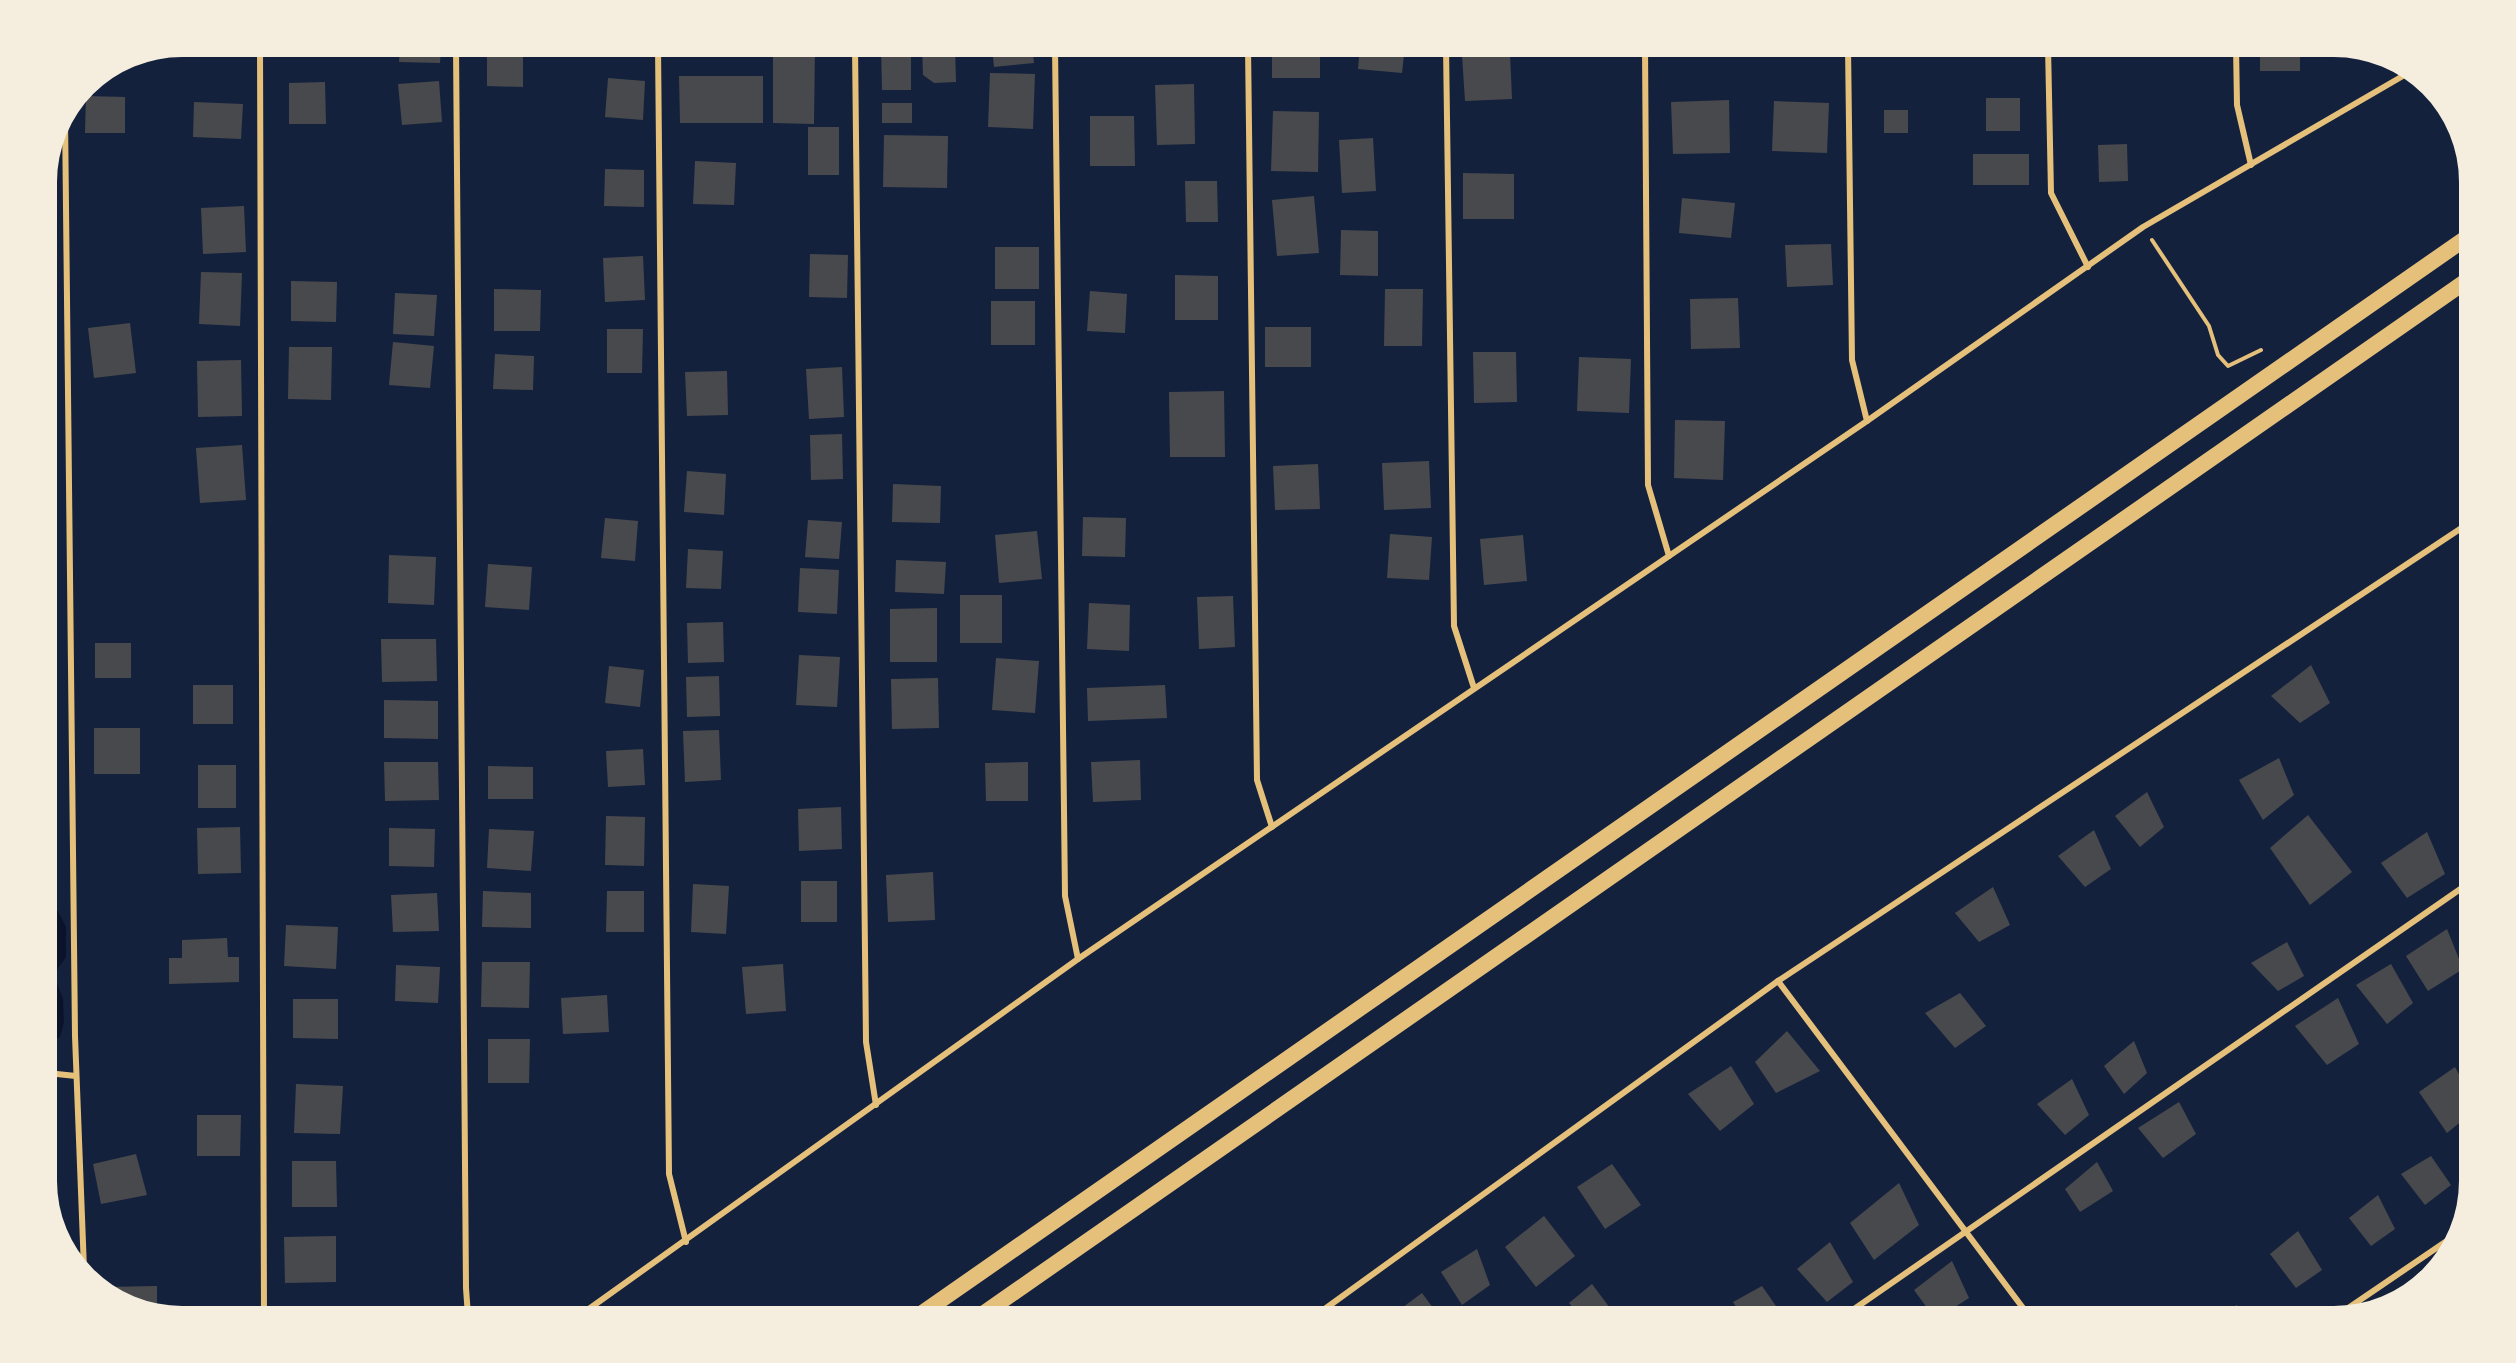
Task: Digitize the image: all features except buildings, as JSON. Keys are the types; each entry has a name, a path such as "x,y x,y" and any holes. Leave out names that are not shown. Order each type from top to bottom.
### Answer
{"highway":[{"path":"934,1306 2459,243"},
{"path":"996,1306 2459,286"}],"street":[{"path":"260,57 264,1306"},
{"path":"456,57 467,1306"},
{"path":"658,57 669,1174 686,1242"},
{"path":"855,57 866,1042 876,1105"},
{"path":"1055,57 1065,896 1078,959"},
{"path":"1248,57 1257,780 1272,827"},
{"path":"1446,57 1454,626 1474,688"},
{"path":"1645,57 1648,485 1669,556"},
{"path":"1848,57 1852,360 1867,421"},
{"path":"2048,57 2051,193 2088,267"},
{"path":"2236,57 2237,105 2251,165"},
{"path":"595,1306 1078,959 1867,421 2143,227 2401,77"},
{"path":"65,139 76,1076 80,1116 84,1257"},
{"path":"1331,1306 1778,981 2459,530"},
{"path":"1860,1306 2459,890"},
{"path":"1778,981 2021,1306"},
{"path":"57,1074 76,1076"},
{"path":"2354,1304 2441,1245"}],"path":[{"path":"2143,227 2210,326 2218,355 2228,366 2263,350"}],"water":[{"path":"57,910 66,927 66,957 57,970"},
{"path":"57,983 63,999 64,1022 60,1037 57,1039"}]}
